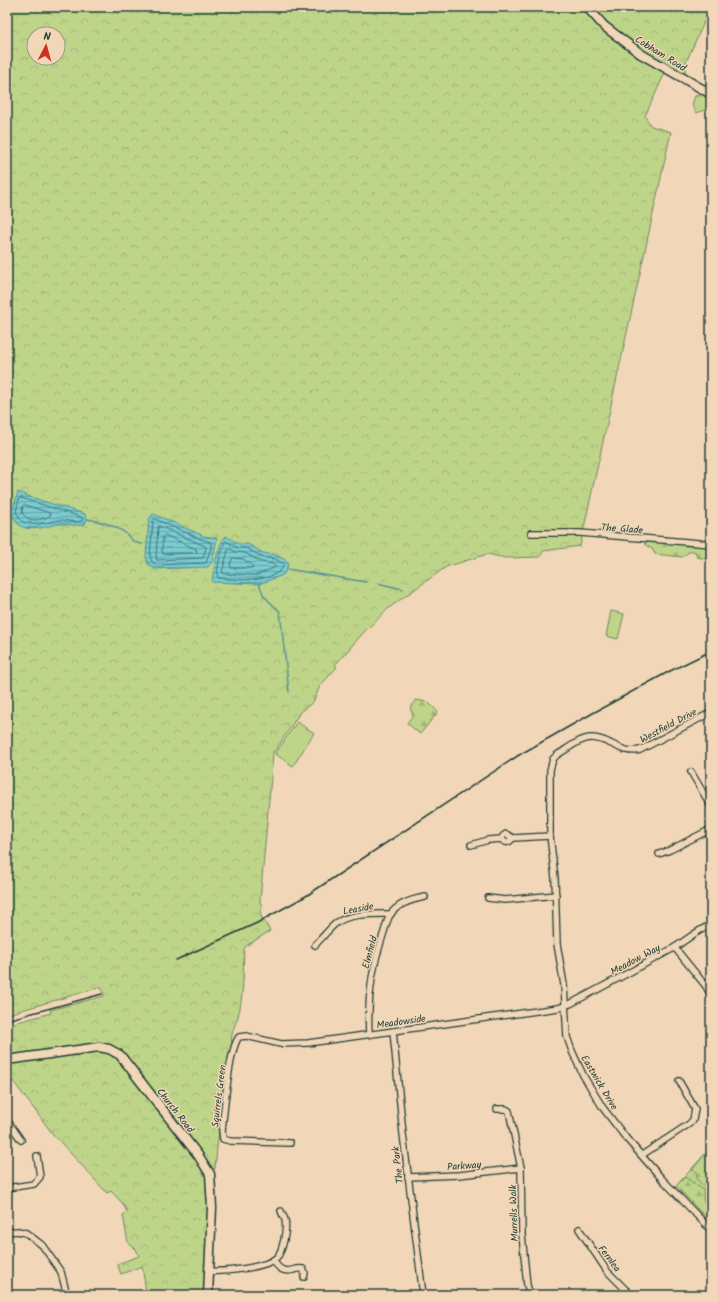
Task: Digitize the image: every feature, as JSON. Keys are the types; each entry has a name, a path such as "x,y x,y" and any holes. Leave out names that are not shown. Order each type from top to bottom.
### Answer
{"street":[{"name":"Cobham Road","path":"587,7 604,26 641,54 711,94"},
{"name":"The Glade","path":"531,533 580,533 711,544"},
{"name":"Westfield Drive","path":"550,836 550,770 553,759 557,755 582,740 589,738 601,740 623,750 634,751 646,747 708,714"},
{"path":"691,772 711,804"},
{"path":"659,854 711,829"},
{"path":"471,845 488,840 502,839 503,841 510,842 513,838 550,836"},
{"name":"Eastwick Drive","path":"550,836 556,895 557,944 564,985 567,1037 577,1065 604,1108 642,1155 663,1180 711,1230"},
{"path":"488,898 505,900 532,896 556,895"},
{"path":"390,914 410,901 425,897"},
{"name":"Leaside","path":"315,945 334,924 341,920 357,916 390,914"},
{"name":"Elmfield","path":"369,1034 368,1014 372,977 378,951 390,914"},
{"name":"Meadow Way","path":"565,1006 674,948 698,931 711,925"},
{"path":"674,948 705,984 711,995"},
{"name":"Meadowside","path":"239,1037 246,1036 287,1044 393,1032 565,1006"},
{"name":"The Park","path":"393,1032 422,1295"},
{"name":"Squirrels Green","path":"239,1037 235,1042 227,1081 222,1131 223,1139 230,1141 290,1143"},
{"name":"Church Road","path":"7,1060 99,1047 109,1049 120,1055 198,1155 210,1174 212,1208 208,1295"},
{"path":"642,1155 693,1120 695,1109 679,1081"},
{"name":"Murrells Walk","path":"498,1109 506,1109 509,1112 514,1131 520,1168 522,1235 527,1285 530,1295"},
{"path":"7,1120 21,1140"},
{"path":"7,1133 12,1128"},
{"path":"7,1188 34,1184 40,1177 37,1156"},
{"name":"Parkway","path":"408,1177 474,1174 520,1168"},
{"path":"209,1271 216,1272 268,1264 277,1258 286,1231 285,1220 281,1211"},
{"name":"Fernlea","path":"579,1229 607,1271 631,1295"},
{"path":"7,1232 18,1231 26,1233 42,1245 61,1272 67,1295"},
{"path":"273,1260 278,1268 285,1271 300,1268 303,1269 305,1273 304,1277"}],"green space":[{"path":"7,7 711,7 686,62 685,74 671,66 664,75 645,116 651,126 671,132 580,546 543,551 540,557 506,558 487,554 446,567 390,607 364,632 335,665 337,667 320,686 313,702 301,711 273,754 260,901 262,907 260,914 270,931 246,946 244,949 241,1003 232,1035 215,1169 211,1169 208,1179 209,1190 204,1295 148,1295 146,1292 142,1266 121,1274 117,1264 139,1256 136,1249 128,1243 123,1215 127,1212 123,1204 111,1191 107,1193 52,1133 7,1073 7,1025 51,1013 50,1010 104,996 101,987 8,1014"},
{"path":"700,93 711,98 711,112 708,109 696,113 692,105 695,96"},
{"path":"647,541 711,546 711,560 697,557 695,551 689,552 682,557 655,554 652,549 644,544"},
{"path":"611,611 624,614 618,639 606,636"},
{"path":"416,700 428,702 438,712 420,734 407,723 413,715 410,708"},
{"path":"297,722 314,733 293,766 275,754"},
{"path":"711,1151 711,1223 676,1186 707,1152"},
{"path":"711,1151 711,1182 705,1187 697,1180 697,1172 692,1170 707,1152"},
{"path":"685,1177 703,1190 704,1203 711,1208 711,1223 676,1186"}],"water":[{"path":"18,492 85,514 87,519 85,524 61,524 33,529 23,527 17,523 11,511"},
{"path":"153,514 204,536 217,538 212,562 208,567 155,569 148,564 146,557 149,519"},
{"path":"226,536 239,544 248,544 263,553 276,555 284,559 288,562 287,569 283,575 259,584 212,582 218,551 223,539"}],"waterway":[{"path":"7,509 11,511"},
{"path":"87,519 116,527 134,541 142,544"},
{"path":"287,569 366,582"},
{"path":"377,583 403,589"},
{"path":"259,584 264,596 280,612 289,692"}],"railway":[{"path":"176,960 257,923 306,896 519,755 670,671 711,651"},
{"path":"7,1020 102,994"}]}
